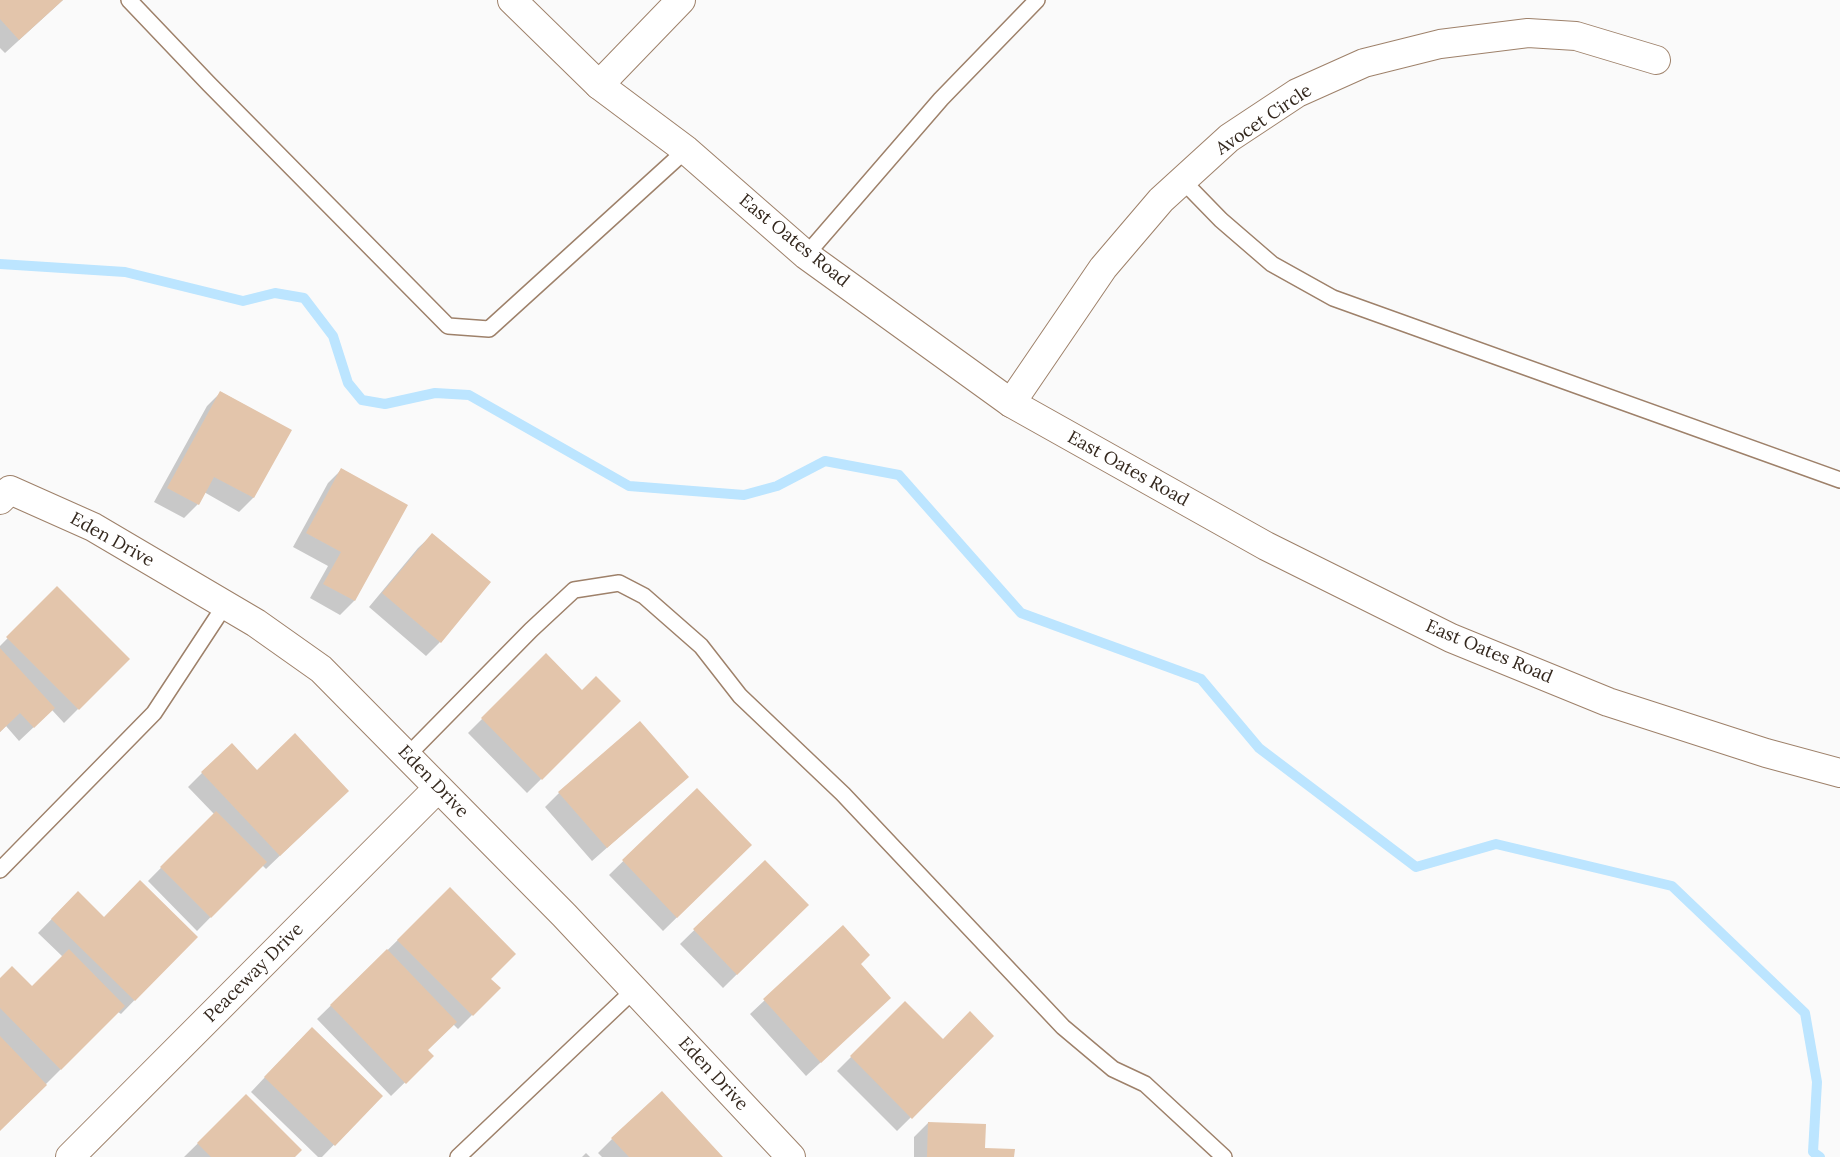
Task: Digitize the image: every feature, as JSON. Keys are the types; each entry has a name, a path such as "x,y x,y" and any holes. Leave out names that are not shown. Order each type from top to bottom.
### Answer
{"street":[{"name":"East Oates Road","path":"512,0 599,85 686,150 806,256 1011,403 1266,546 1452,638 1608,702 1766,753 1840,770"},
{"path":"599,85 681,0"},
{"name":"Avocet Circle","path":"1011,403 1102,268 1161,200 1229,138 1298,93 1364,63 1440,44 1528,33 1576,36 1656,60"},
{"name":"Eden Drive","path":"5,495 93,527 256,623 321,669 564,915 791,1157"},
{"name":"Peaceway Drive","path":"70,1157 438,788"}],"lane":[{"path":"129,0 209,84 448,326 489,329 686,150"},
{"path":"806,256 941,99 1037,0"},
{"path":"1183,181 1221,220 1272,264 1333,298 1840,480"},
{"path":"407,756 531,630 574,590 619,582 644,596 701,646 740,696 843,794 1063,1027 1113,1069 1144,1084 1224,1157"},
{"path":"0,870 154,713 226,605"},
{"path":"458,1157 634,990"}],"building":[{"path":"0,0 63,0 19,40 0,19"},
{"path":"220,391 292,430 254,498 214,477 199,505 167,488"},
{"path":"341,468 408,505 355,601 323,584 341,552 306,533"},
{"path":"432,533 491,582 441,643 382,593"},
{"path":"57,586 130,659 79,710 6,637"},
{"path":"0,648 55,708 34,728 20,713 0,732"},
{"path":"546,653 582,690 596,676 621,701 542,780 481,718"},
{"path":"640,721 689,777 607,848 558,792"},
{"path":"295,733 349,791 280,856 201,772 232,743 257,770"},
{"path":"697,788 752,845 677,918 622,860"},
{"path":"216,811 267,862 211,918 160,867"},
{"path":"765,860 809,905 737,975 693,929"},
{"path":"140,880 198,937 135,1001 51,919 78,891 104,917"},
{"path":"450,887 516,954 491,979 501,988 473,1016 397,940"},
{"path":"843,925 870,955 861,964 891,998 821,1063 763,999"},
{"path":"69,949 125,1006 61,1070 0,1008 0,978 12,966 32,986"},
{"path":"387,949 457,1022 428,1050 434,1056 406,1084 330,1005"},
{"path":"905,1001 943,1039 970,1011 994,1036 912,1119 850,1056"},
{"path":"312,1027 383,1096 335,1146 264,1077"},
{"path":"0,1036 47,1085 0,1131"},
{"path":"662,1091 723,1157 629,1157 611,1138"},
{"path":"246,1094 302,1150 295,1157 211,1157 197,1143"},
{"path":"928,1122 986,1124 985,1148 1015,1149 1014,1157 927,1157"}],"waterway":[{"path":"0,264 125,272 243,301 275,293 304,298 333,336 348,383 362,400 385,404 435,393 469,395 629,486 744,495 777,486 825,461 899,475 1021,613 1201,679 1259,748 1416,867 1496,844 1672,886 1805,1013 1817,1082 1813,1152 1820,1157"}]}
